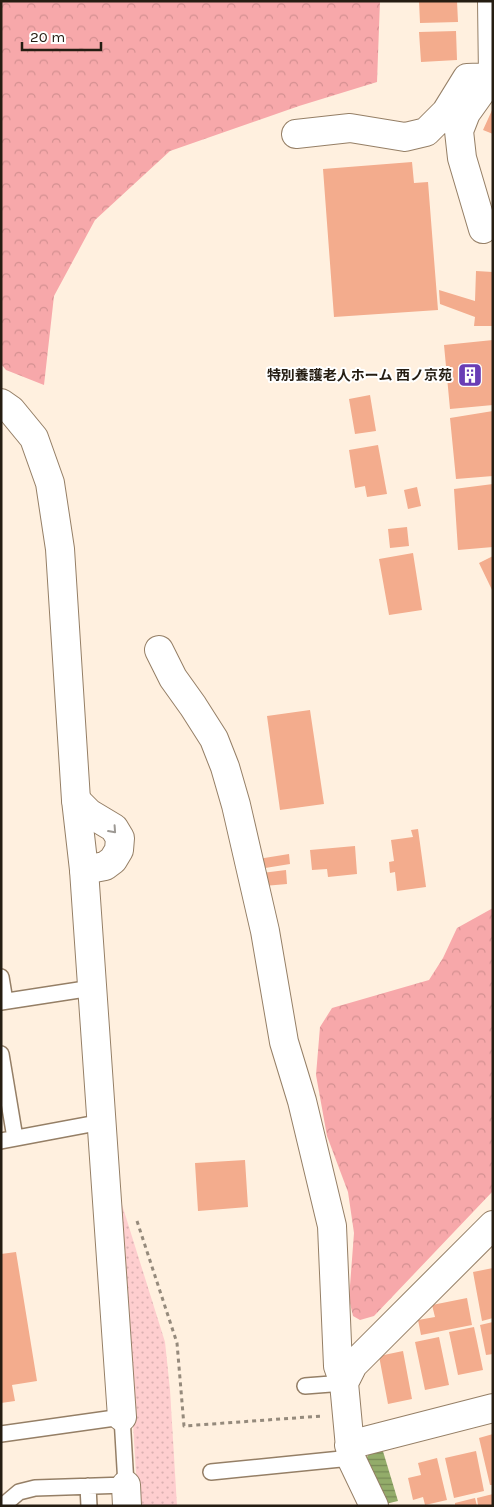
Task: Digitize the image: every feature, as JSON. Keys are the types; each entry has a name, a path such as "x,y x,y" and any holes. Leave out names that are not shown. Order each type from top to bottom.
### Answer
{"street":[{"path":"483,229 462,158 458,131 466,113 492,77 492,1"},
{"path":"296,134 350,128 404,137 426,132 446,112 467,78 492,77"},
{"path":"1,404 11,410 34,438 50,483 60,549 76,800 84,870 122,1417"},
{"path":"159,650 173,678 214,740 225,767 236,805 265,931 284,1042 302,1101 332,1226 338,1366 344,1383 350,1451 374,1506"},
{"path":"76,800 89,813 114,828 120,838 119,850 113,860 105,866 84,870"},
{"path":"344,1383 353,1366 493,1225"},
{"path":"350,1451 493,1408"}],"lane":[{"path":"1,977 3,1002 92,988"},
{"path":"1,1054 8,1140 102,1122"},
{"path":"305,1386 344,1383"},
{"path":"1,1434 122,1417 127,1496 88,1486 35,1488 19,1492 5,1506"},
{"path":"211,1472 350,1451"},
{"path":"88,1486 89,1506"}],"path":[{"path":"134,1213 177,1342 184,1426 304,1417"}],"shaded area":[{"path":"119,1195 165,1342 177,1506 138,1506"},
{"path":"382,1448 398,1501 381,1505 361,1465 372,1450"}],"green space":[{"path":"1,1 380,1 377,82 299,106 170,151 95,220 54,296 44,385 6,370 1,364"},
{"path":"493,908 493,1191 374,1316 360,1320 353,1316 349,1299 354,1233 348,1192 327,1136 316,1075 320,1027 332,1008 429,980 443,958 457,928"}],"building":[{"path":"419,1 457,1 458,22 420,23"},
{"path":"456,31 457,60 421,62 419,32"},
{"path":"493,108 493,134 483,130"},
{"path":"412,162 414,183 428,182 438,310 334,317 323,169"},
{"path":"476,271 493,272 493,326 474,326 475,317 440,304 439,290 475,301"},
{"name":"特別養護老人ホーム 西ノ京苑","path":"493,340 493,405 450,409 444,345"},
{"path":"370,395 376,431 355,434 349,399"},
{"name":"特別養護老人ホーム 西ノ京苑","path":"493,411 493,476 456,479 450,418"},
{"path":"378,445 387,494 367,497 365,486 355,488 349,450"},
{"path":"493,484 493,547 458,550 454,489"},
{"path":"417,487 421,506 408,509 404,490"},
{"path":"407,527 409,546 390,548 388,529"},
{"path":"413,553 422,610 389,615 379,559"},
{"path":"493,556 493,592 479,563"},
{"path":"310,710 324,804 280,810 267,716"},
{"path":"418,829 426,887 397,891 395,872 390,873 389,862 394,861 391,840 413,837 411,830"},
{"path":"355,846 357,874 328,877 327,869 312,870 310,850"},
{"path":"289,854 290,864 259,869 258,859"},
{"path":"286,870 287,884 264,886 262,873"},
{"path":"245,1160 248,1207 198,1211 195,1163"},
{"path":"16,1252 37,1381 12,1385 15,1401 1,1403 1,1254"},
{"path":"493,1268 493,1318 482,1321 473,1272"},
{"path":"467,1298 472,1325 421,1335 418,1320 435,1317 432,1305"},
{"path":"493,1322 493,1354 486,1355 480,1325"},
{"path":"474,1327 483,1370 458,1375 449,1332"},
{"path":"439,1337 449,1385 425,1390 415,1342"},
{"path":"403,1351 412,1399 388,1404 379,1356"},
{"path":"493,1434 493,1485 490,1485 479,1438"},
{"path":"476,1451 484,1491 454,1498 445,1458"},
{"path":"437,1458 447,1500 425,1505 423,1497 413,1500 408,1478 421,1475 418,1463"},
{"path":"493,1494 493,1506 478,1506 477,1498"},
{"path":"475,1498 477,1506 455,1506 455,1503"}],"place":[{"name":"特別養護老人ホーム 西ノ京苑","path":"470,375"}]}
